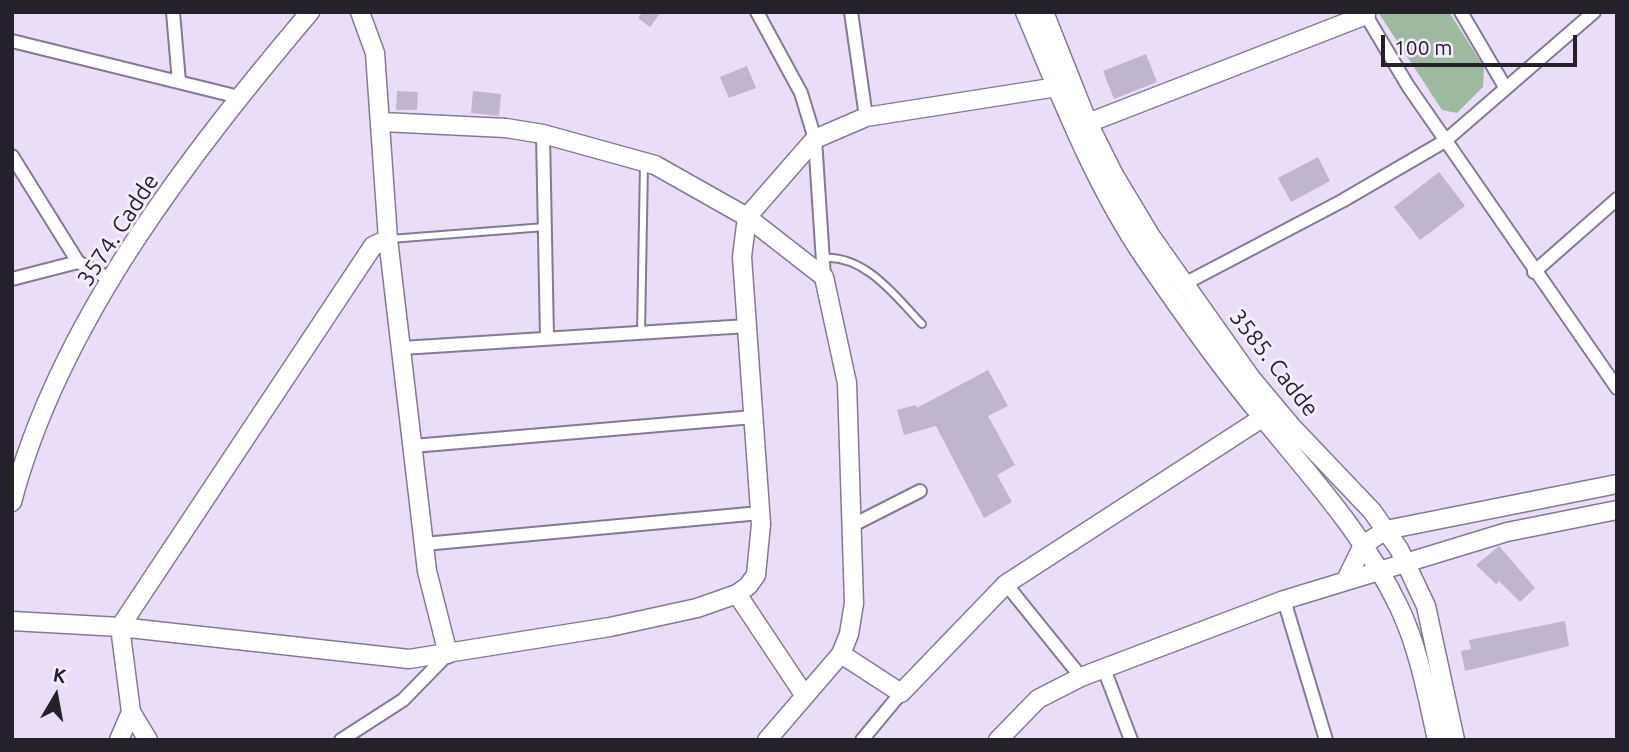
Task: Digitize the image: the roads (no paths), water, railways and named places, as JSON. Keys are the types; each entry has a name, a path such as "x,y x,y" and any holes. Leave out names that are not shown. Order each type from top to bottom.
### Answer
{"street":[{"path":"173,12 179,82"},
{"name":"3574. Cadde","path":"12,502 36,430 63,370 112,281 239,97 310,12"},
{"path":"360,12 375,53 382,122 388,239 427,571 449,654"},
{"path":"757,12 801,93 815,139 824,277 847,383 853,525 854,603 849,634 841,654 767,740"},
{"path":"851,12 866,117"},
{"name":"3585. Cadde","path":"1025,12 1094,171 1126,230 1262,418 1324,491 1380,573 1399,608 1417,655 1437,740"},
{"name":"3585. Cadde","path":"1044,12 1088,122 1138,217 1272,404 1386,530 1406,563 1426,606 1455,740"},
{"path":"1461,12 1506,87"},
{"path":"1184,284 1342,201 1445,141 1594,12"},
{"path":"1088,122 1365,14 1445,141 1617,388"},
{"path":"12,41 239,97"},
{"path":"12,621 120,627 409,659 610,627 697,608 737,594 748,586 756,575 760,513 742,257 747,217 815,139 866,117 1058,88"},
{"path":"382,122 506,128 543,134 644,162 747,217 824,277"},
{"path":"543,134 547,338"},
{"path":"12,156 78,262 112,281"},
{"path":"1534,272 1617,199"},
{"path":"148,740 131,712 120,627 373,246 388,239"},
{"path":"12,279 78,262"},
{"path":"402,348 747,326"},
{"path":"413,446 753,417"},
{"path":"862,740 901,693 1006,584 1262,418"},
{"path":"1347,578 1363,545 1386,530 1617,484"},
{"path":"853,525 920,491"},
{"path":"998,740 1038,699 1082,677 1284,600 1347,578 1380,573 1507,532 1617,510"},
{"path":"424,544 760,513"},
{"path":"1006,584 1082,677"},
{"path":"737,594 806,696"},
{"path":"1284,600 1326,740"},
{"path":"341,740 403,700 449,654"},
{"path":"841,654 901,693"},
{"path":"1104,669 1131,740"},
{"path":"119,740 131,712"}],"lane":[{"path":"641,332 644,162"},
{"path":"388,239 545,227"},
{"path":"823,258 842,259 884,283 922,324"}]}
